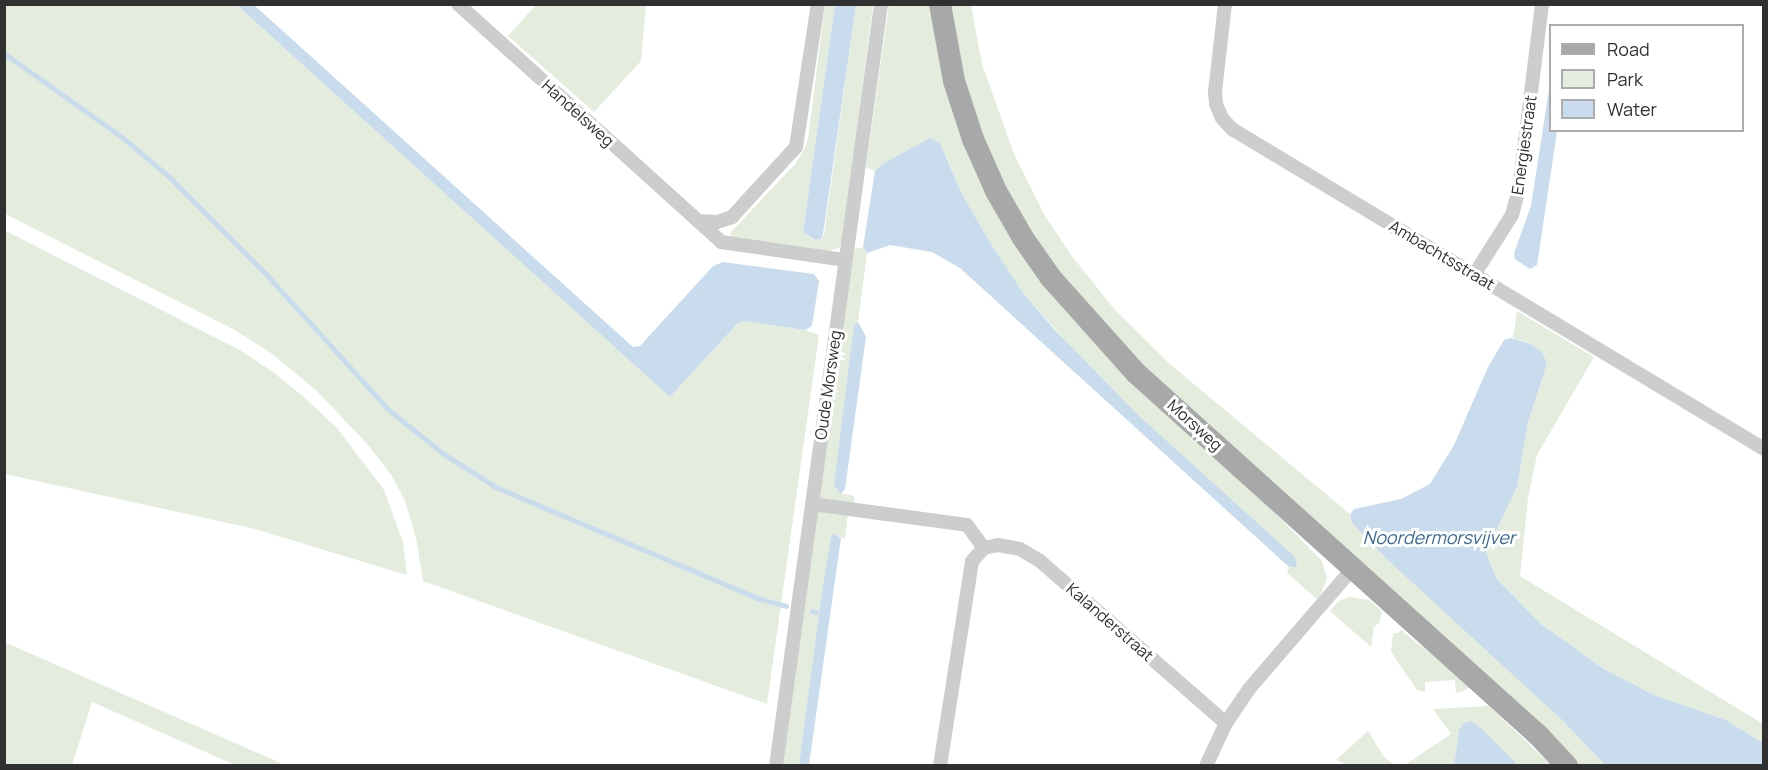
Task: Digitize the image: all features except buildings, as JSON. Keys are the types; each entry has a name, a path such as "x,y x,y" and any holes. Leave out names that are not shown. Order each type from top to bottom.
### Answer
{"main road":[{"name":"Morsweg","path":"940,4 954,81 973,139 996,191 1023,238 1051,278 1136,373 1539,736 1567,765"}],"street":[{"name":"Handelsweg","path":"458,4 721,242 844,260"},
{"path":"698,221 717,222 732,217 796,147 818,4"},
{"name":"Oude Morsweg","path":"776,765 881,4"},
{"name":"Ambachtsstraat","path":"1225,4 1215,92 1216,104 1222,118 1232,129 1764,449"},
{"name":"Energiestraat","path":"1474,275 1512,215 1519,189 1542,4"},
{"path":"812,504 967,525 984,548 977,555 971,567 940,765"},
{"name":"Kalanderstraat","path":"984,548 1010,545 1040,561 1226,723"},
{"path":"1206,765 1226,723 1249,689 1353,568"}],"green space":[{"path":"5,5 237,5 671,396 738,323 744,321 805,330 819,335 767,704 423,581 416,538 405,501 392,476 368,445 318,392 271,353 233,329 5,214"},
{"path":"536,5 646,5 641,61 594,112 508,36"},
{"path":"825,5 835,5 803,232 814,240 821,239 824,234 856,5 873,5 842,243 839,248 829,251 734,240 730,233 795,164 804,150 808,138"},
{"path":"889,5 930,5 941,72 954,116 1042,283 1118,369 1269,507 1322,561 1327,579 1318,600 1287,573 1289,567 1292,568 1093,372 1024,294 989,241 962,194 945,153 879,167 875,171 866,167"},
{"path":"945,5 971,5 982,64 1014,154 1044,214 1071,255 1115,310 1171,365 1350,514 1352,523 1562,720 1605,765 1573,765 1193,418 1041,255 973,121"},
{"path":"4,230 238,349 273,372 305,398 337,428 384,490 403,542 407,575 255,529 5,474"},
{"path":"863,247 867,253 858,322 854,325 841,493 854,496 854,505 818,498 854,249"},
{"path":"1517,311 1594,357 1537,455 1528,498 1520,576 1763,724 1763,743 1726,720 1654,695 1604,669 1541,624 1496,578 1486,552 1517,487 1528,422 1547,364 1543,353 1531,344 1513,338"},
{"path":"823,509 848,513 845,539 835,534 831,536 799,765 782,766 816,513"},
{"path":"1349,597 1369,600 1382,611 1380,622 1374,627 1371,647 1330,611 1338,602"},
{"path":"1401,630 1458,675 1469,686 1466,690 1456,693 1455,680 1425,682 1425,692 1417,690 1391,652 1393,633"},
{"path":"4,642 285,765 235,765 92,702 72,765 5,765"},
{"path":"1489,706 1551,765 1518,765 1471,721 1459,730 1454,765 1403,766 1451,734 1433,709"},
{"path":"1368,731 1384,757 1395,765 1347,765 1336,760"}],"water":[{"path":"237,5 254,5 633,347 640,346 713,266 723,262 814,274 819,281 812,326 805,330 744,321 738,323 670,397"},
{"path":"835,5 856,5 823,234 821,239 815,240 803,232"},
{"path":"1549,89 1549,132 1557,132 1537,265 1530,269 1515,259 1514,253 1531,206"},
{"path":"930,138 940,143 962,194 989,241 1024,294 1054,329 1138,415 1295,557 1297,567 1289,567 960,268 932,252 890,245 867,253 863,247 875,171 884,163"},
{"path":"858,322 866,337 845,489 841,494 834,485 854,325"},
{"name":"Noordermorsvijver","path":"1511,338 1531,344 1543,353 1547,364 1528,422 1517,487 1486,552 1496,578 1541,624 1604,669 1654,695 1726,720 1763,743 1763,765 1605,765 1562,720 1389,561 1352,523 1350,514 1354,509 1401,499 1430,484 1454,445 1488,367 1504,340"},
{"path":"835,534 841,538 809,765 799,765 821,600 831,536"},
{"path":"1471,721 1518,765 1454,765 1459,730 1464,723"}],"waterway":[{"path":"4,53 122,137 171,178 268,276 388,409 444,454 496,487 757,598 786,606"},
{"path":"812,611 816,612"}]}
